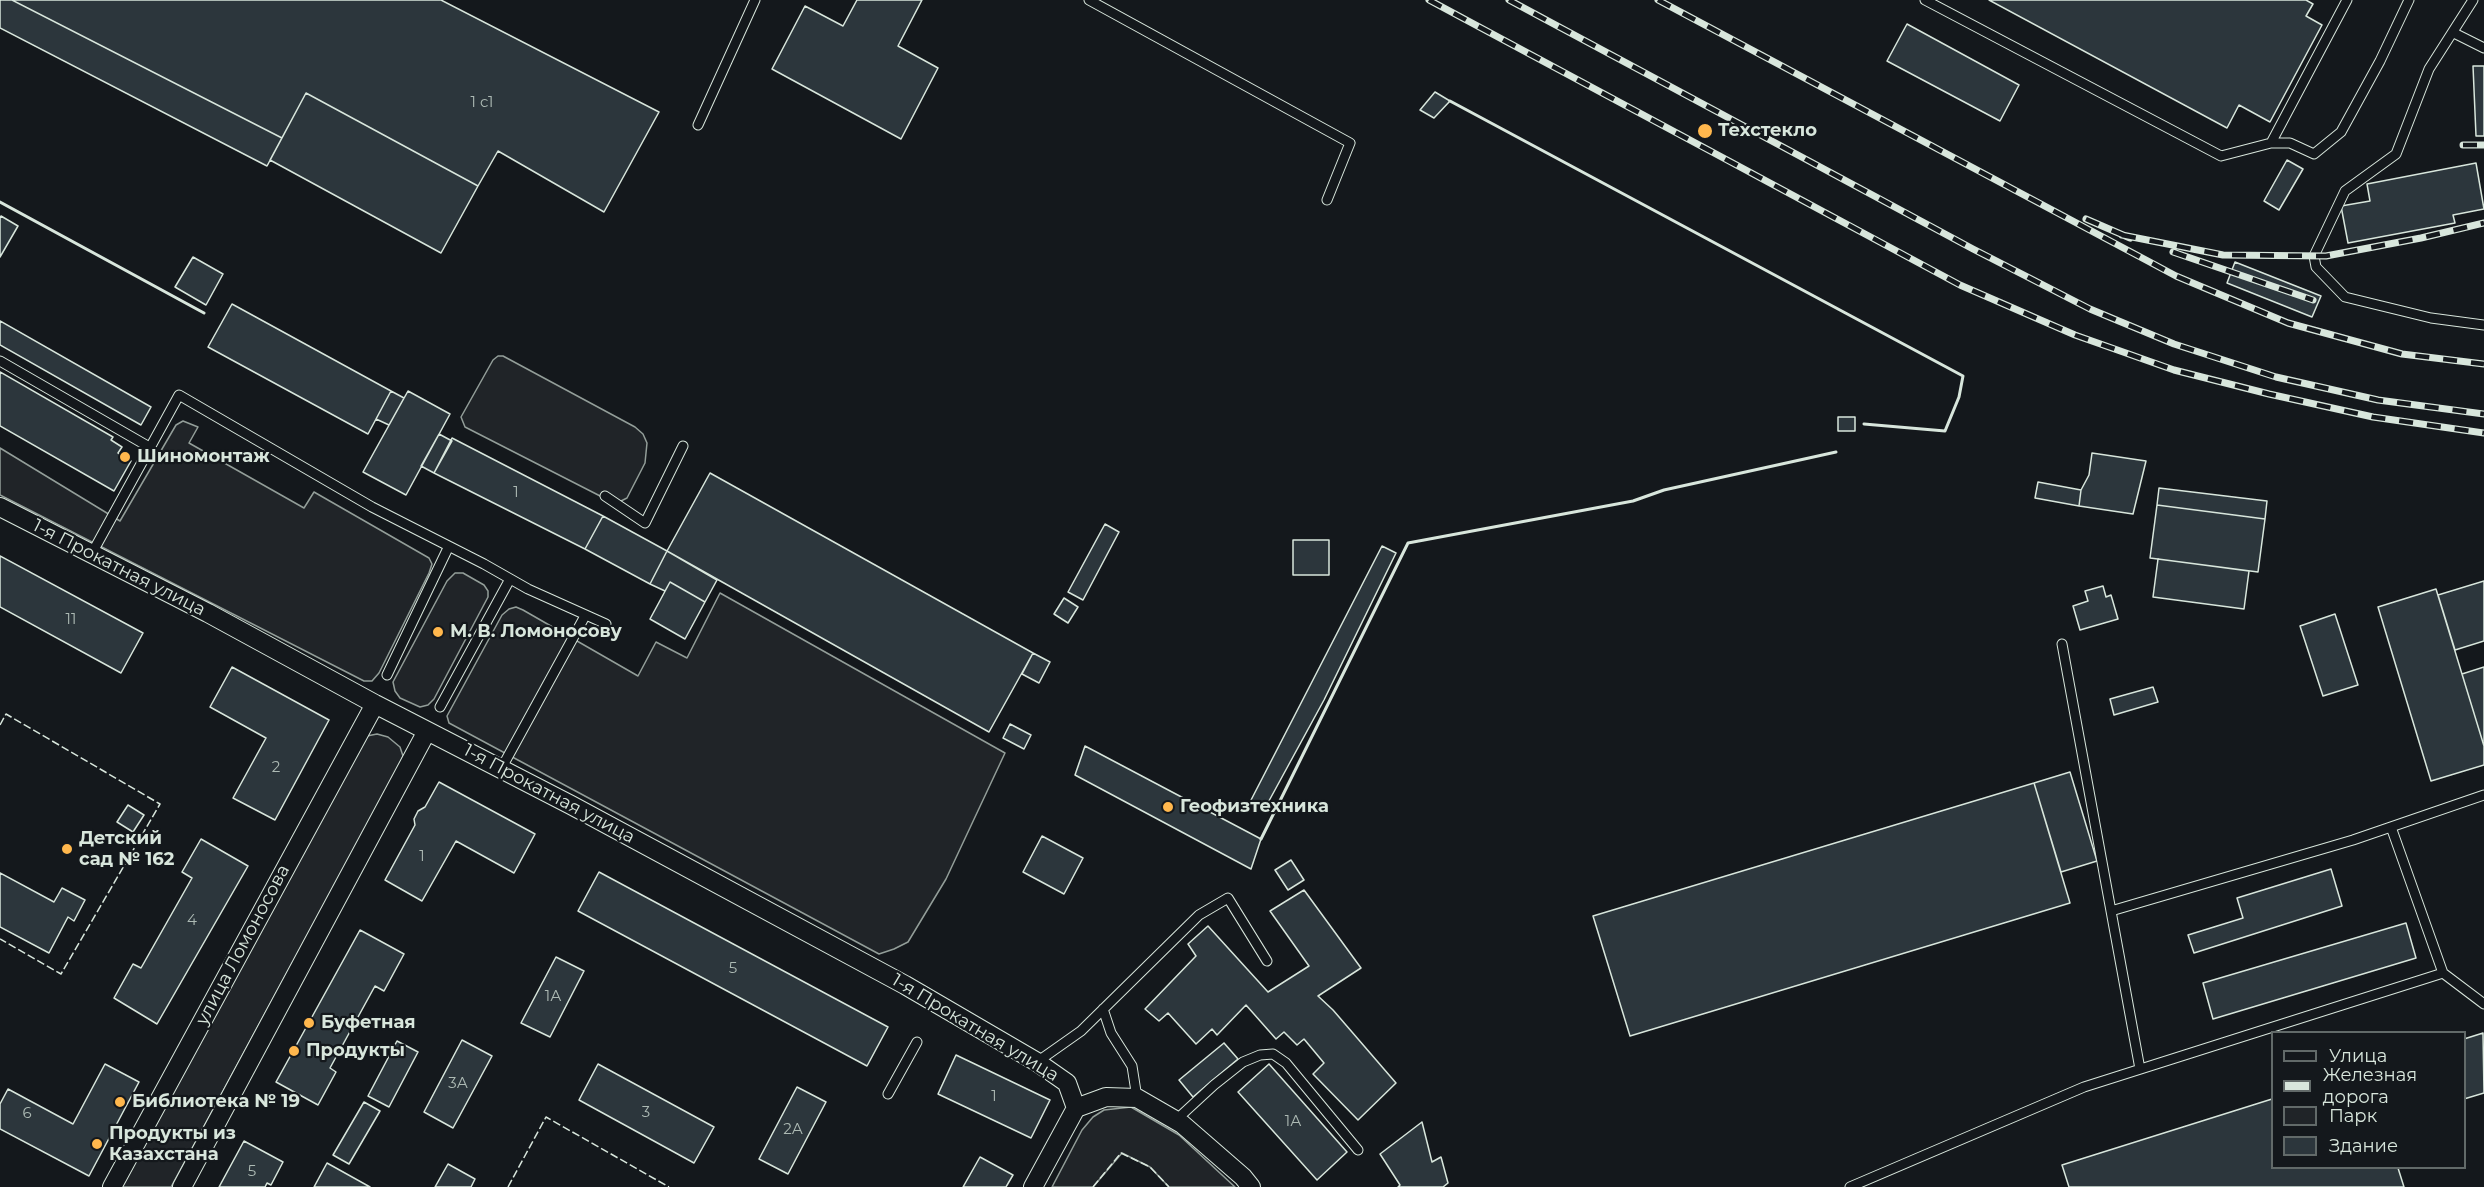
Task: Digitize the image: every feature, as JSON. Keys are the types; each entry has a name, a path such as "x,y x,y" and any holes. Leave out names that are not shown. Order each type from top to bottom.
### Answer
{"street":[{"name":"1-я Прокатная улица","path":"0,507 208,613 905,985 1037,1062 1067,1083 1076,1108"},
{"name":"улица Ломоносова","path":"112,1187 375,704"},
{"path":"182,1187 427,731"},
{"path":"1033,1187 1076,1108 1106,1097 1137,1098 1176,1120 1243,1177 1251,1187"}],"lane":[{"path":"698,125 755,0"},
{"path":"1089,0 1350,143 1327,200"},
{"path":"1925,0 2221,156 2271,143 2290,143 2314,154 2341,132 2380,61 2409,0"},
{"path":"2271,143 2347,0"},
{"path":"2473,0 2429,69 2396,154 2345,191 2314,256 2316,267 2345,297 2431,318 2484,325"},
{"path":"2454,33 2484,48"},
{"path":"0,362 151,448"},
{"path":"91,555 179,395 372,507 448,548 585,616 606,624"},
{"path":"605,496 645,523 682,446"},
{"path":"387,675 448,548"},
{"path":"440,707 510,579"},
{"path":"501,769 585,616"},
{"path":"2062,644 2140,1069"},
{"path":"2111,911 2353,840 2484,795"},
{"path":"2391,827 2443,973 2484,1004"},
{"path":"1037,1062 1081,1030 1199,915 1228,898 1267,961"},
{"path":"1850,1187 2084,1087 2443,973"},
{"path":"1103,1009 1112,1033 1132,1066 1137,1098"},
{"path":"888,1094 917,1042"},
{"path":"1176,1120 1243,1062 1260,1055 1273,1054 1286,1063 1358,1150"}],"green space":[{"path":"498,356 503,356 635,427 643,434 647,443 645,463 627,498 621,501 606,499 465,427 461,417 493,360"},
{"path":"183,421 198,427 189,443 304,508 314,492 429,558 432,564 429,573 379,673 372,681 364,681 0,495 0,448 120,521 176,425"},
{"path":"455,573 463,573 484,585 488,591 488,597 434,699 428,705 420,707 400,698 393,682 447,581"},
{"path":"720,593 1005,753 946,879 908,942 879,954 449,723 447,716 502,615 509,609 516,607 523,610 638,676 656,642 687,658"},
{"path":"377,734 388,737 400,747 403,756 399,766 171,1187 122,1187 367,736"},
{"path":"1131,1107 1179,1135 1235,1187 1169,1187 1150,1167 1122,1153 1093,1187 1052,1187 1082,1130 1093,1117 1104,1110"}],"building":[{"path":"0,0 12,0 282,138 267,166 0,28"},
{"path":"12,0 441,0 659,112 604,212 498,151 478,186 306,93 282,138"},
{"path":"857,0 922,0 898,46 938,68 901,139 772,69 805,6 843,26"},
{"path":"1989,0 2306,0 2313,4 2306,16 2322,25 2270,122 2239,105 2227,128"},
{"path":"1907,24 2019,85 2000,121 1887,61"},
{"path":"2473,66 2484,66 2484,136 2476,136"},
{"path":"1435,92 1450,101 1434,118 1420,110"},
{"path":"306,93 478,186 441,253 270,160"},
{"path":"2287,160 2303,169 2279,210 2264,201"},
{"path":"2476,163 2484,209 2453,215 2455,223 2348,243 2341,206 2370,201 2367,184"},
{"path":"1,216 18,226 0,257 0,218"},
{"path":"193,257 223,274 206,305 175,287"},
{"path":"2235,262 2321,296 2312,317 2227,283"},
{"path":"232,304 391,391 368,434 208,347"},
{"path":"0,321 151,407 141,425 0,345"},
{"path":"0,372 113,437 111,440 122,447 118,453 131,461 114,491 0,426"},
{"path":"391,391 404,398 389,425 376,419"},
{"path":"408,391 450,414 406,495 363,472"},
{"path":"1838,417 1855,417 1855,431 1838,431"},
{"path":"439,434 452,441 434,473 421,466"},
{"path":"452,438 603,516 585,549 434,473"},
{"path":"2092,453 2146,461 2133,514 2079,506 2081,490 2089,475"},
{"path":"710,473 1033,653 989,732 667,551"},
{"path":"2038,482 2081,490 2079,506 2035,498"},
{"path":"2159,488 2267,501 2265,519 2157,505"},
{"path":"2157,505 2265,519 2258,572 2150,558"},
{"path":"603,516 667,551 650,584 585,549"},
{"path":"1105,524 1119,532 1083,600 1068,592"},
{"path":"1293,540 1329,540 1329,575 1293,575"},
{"path":"1382,546 1396,553 1324,700 1264,810 1250,802"},
{"path":"667,551 717,580 705,602 670,582 665,591 650,584"},
{"path":"0,556 143,633 121,673 0,607"},
{"path":"2158,559 2249,571 2244,609 2153,597"},
{"path":"2484,581 2484,641 2455,650 2438,595"},
{"path":"670,582 705,602 685,639 650,619"},
{"path":"2103,586 2106,597 2111,595 2118,619 2080,630 2073,606 2088,601 2085,591"},
{"path":"2436,589 2484,746 2484,765 2431,781 2378,607"},
{"path":"1064,598 1078,607 1068,623 1054,614"},
{"path":"2335,614 2358,685 2323,696 2300,626"},
{"path":"1033,653 1050,662 1039,683 1022,674"},
{"path":"232,667 329,720 275,820 233,798 266,738 210,707"},
{"path":"2484,667 2484,746 2462,674"},
{"path":"2153,687 2158,702 2114,715 2110,699"},
{"path":"1010,724 1031,735 1024,749 1003,738"},
{"name":"Геофизтехника","path":"1085,746 1261,839 1251,869 1075,775"},
{"path":"2070,772 2097,861 2061,872 2034,783"},
{"path":"439,782 535,834 514,873 456,841 422,901 385,880 415,825 414,819 418,811 425,807"},
{"path":"2034,783 2070,903 1630,1036 1593,916"},
{"path":"128,805 144,815 133,832 117,822"},
{"path":"1042,836 1083,858 1064,894 1023,872"},
{"path":"201,839 248,866 157,1024 114,998 133,964 141,968 192,878 182,872"},
{"path":"1291,860 1304,880 1288,890 1275,870"},
{"path":"2331,869 2342,906 2194,953 2188,935 2243,918 2237,898"},
{"path":"599,872 888,1027 867,1066 578,911"},
{"path":"0,873 54,902 62,888 85,900 74,921 68,917 49,953 0,927"},
{"path":"1304,890 1361,968 1318,996 1333,1010 1396,1083 1358,1120 1313,1074 1324,1063 1304,1039 1297,1045 1284,1032 1276,1039 1246,1005 1217,1035 1212,1029 1196,1044 1168,1013 1159,1021 1145,1009 1196,956 1188,944 1208,926 1268,992 1309,966 1270,911"},
{"path":"2406,923 2416,958 2213,1019 2203,983"},
{"path":"360,930 404,954 384,991 375,986 330,1068 336,1072 318,1105 276,1082"},
{"path":"556,957 584,971 550,1037 521,1023"},
{"path":"2483,1033 2484,1093 2466,1098 2466,1038"},
{"path":"462,1040 492,1056 453,1128 424,1112"},
{"path":"397,1041 418,1052 389,1107 368,1096"},
{"path":"1224,1043 1238,1059 1193,1097 1179,1080"},
{"path":"956,1055 1050,1100 1031,1138 938,1094"},
{"path":"105,1064 139,1082 89,1176 0,1129 0,1104 8,1089 73,1124"},
{"path":"598,1064 714,1127 694,1163 579,1100"},
{"path":"1269,1064 1347,1152 1317,1180 1238,1092"},
{"path":"797,1087 826,1102 788,1174 759,1159"},
{"path":"2271,1099 2271,1169 2398,1169 2404,1187 2069,1187 2062,1165"},
{"path":"364,1102 380,1111 349,1164 333,1155"},
{"path":"1422,1122 1432,1162 1441,1157 1448,1183 1443,1187 1398,1187 1400,1185 1380,1154"},
{"path":"244,1141 283,1162 271,1185 267,1183 265,1187 219,1187"},
{"path":"980,1157 1013,1175 1006,1187 963,1187"},
{"path":"327,1163 370,1187 314,1187"},
{"path":"448,1164 475,1179 471,1187 435,1187"}],"railway":[{"path":"1429,0 1960,285 2075,335 2174,370 2269,394 2373,417 2484,433"},
{"path":"1509,0 1973,249 2090,309 2174,344 2276,377 2378,400 2484,414"},
{"path":"1658,0 2176,276 2288,323 2402,354 2484,364"},
{"path":"2463,145 2484,145"},
{"path":"2086,219 2130,238"},
{"path":"2122,235 2223,255 2326,256 2421,238 2484,223"},
{"path":"2173,252 2313,300"}],"fence":[{"path":"0,725 6,714 160,804 61,974 0,939"},
{"path":"508,1187 546,1117 669,1187"},
{"path":"1093,1187 1121,1153 1150,1167 1169,1187"}],"wall":[{"path":"1450,101 1963,376 1959,397 1945,431 1864,424"},
{"path":"0,202 204,313"},
{"path":"1261,839 1408,543 1633,501 1664,490 1836,452"}],"place":[{"name":"Техстекло","path":"1705,131"},
{"name":"Шиномонтаж","path":"125,457"},
{"name":"М. В. Ломоносову","path":"438,632"},
{"name":"Геофизтехника","path":"1168,807"},
{"name":"Детский сад № 162","path":"67,849"},
{"name":"Буфетная","path":"309,1023"},
{"name":"Продукты","path":"294,1051"},
{"name":"Библиотека № 19","path":"120,1102"},
{"name":"Продукты из Казахстана","path":"97,1144"}]}
